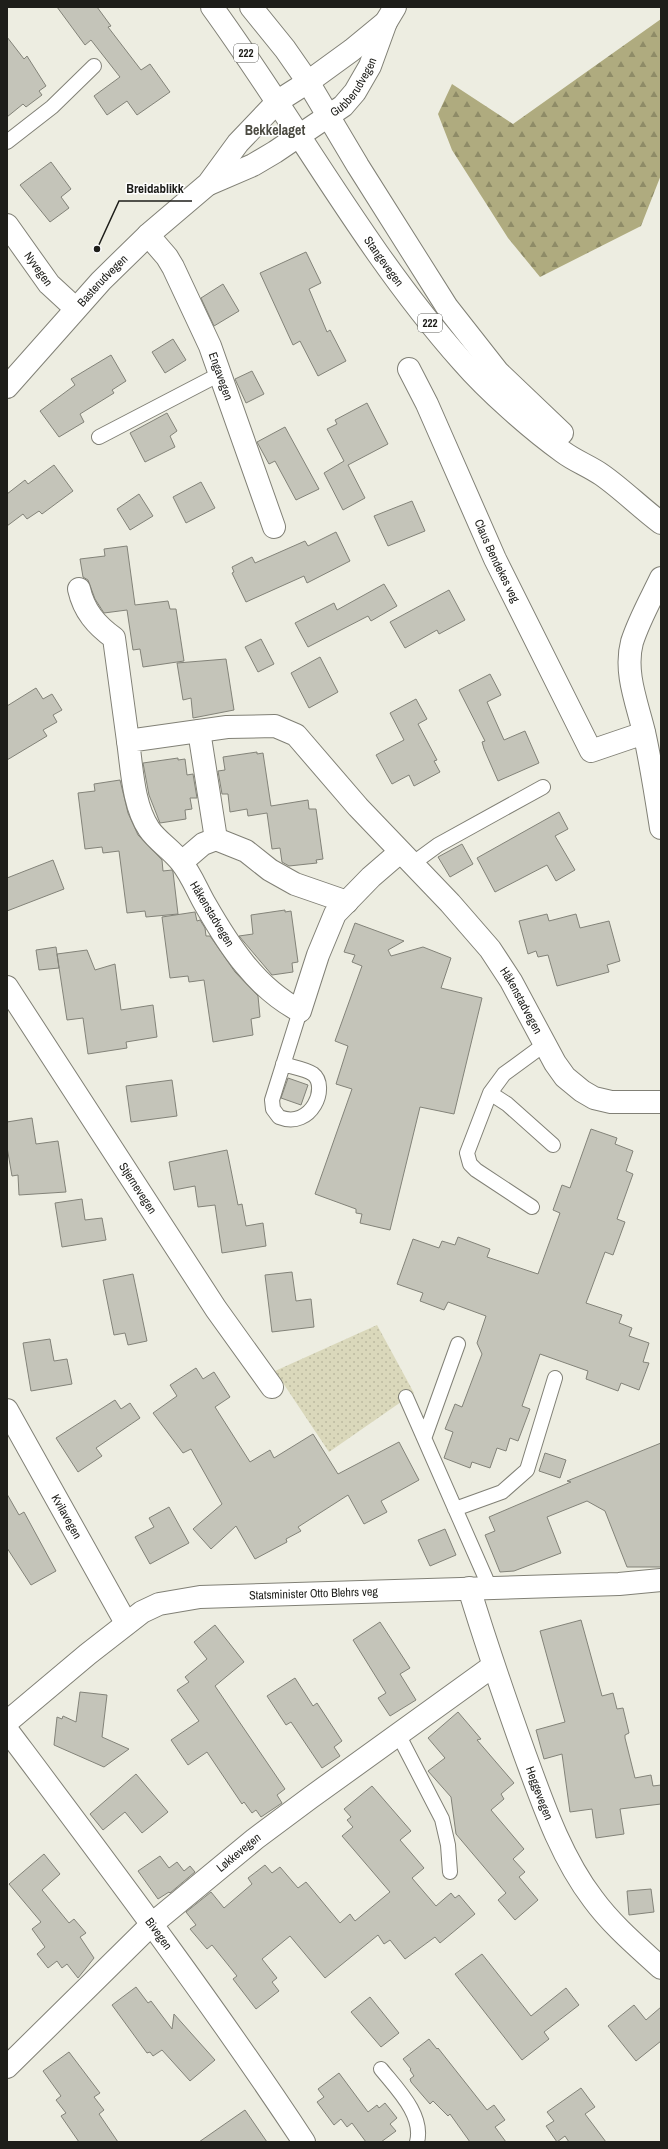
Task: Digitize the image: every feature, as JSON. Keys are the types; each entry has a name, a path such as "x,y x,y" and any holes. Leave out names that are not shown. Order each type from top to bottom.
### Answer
{"street":[{"name":"Stangevegen","path":"212,7 278,101 367,237 412,300 463,363 510,408 563,452 601,475 661,523"},
{"name":"Stangevegen","path":"251,7 285,49 308,82 448,307 498,372 572,442 601,475"},
{"name":"Gubberudvegen","path":"278,101 308,82 352,50 390,14"},
{"name":"Gubberudvegen","path":"299,135 343,106 355,92 370,66 390,14"},
{"name":"Basterudvegen","path":"7,387 75,308 148,235 208,184 238,143 278,101"},
{"name":"Basterudvegen","path":"208,184 253,165 299,135"},
{"name":"Nyvegen","path":"7,225 48,284 75,308"},
{"name":"Engavegen","path":"148,235 167,257 210,346 274,527"},
{"name":"Claus Bendekes veg","path":"409,369 427,404 495,559 591,751 644,733"},
{"path":"661,578 642,616 632,642 630,675 644,733 661,828"},
{"name":"Håkenstadvegen","path":"79,590 82,602 90,616 102,630 114,638 138,803 149,829 182,862 205,905 247,967 261,984 281,1001 300,1011"},
{"name":"Håkenstadvegen","path":"128,741 227,727 275,726 296,735 358,807 473,929 501,964 555,1063 565,1077 582,1091 594,1098 627,1104 661,1102"},
{"path":"198,731 216,839"},
{"path":"182,862 203,844 216,839 246,851 270,870 295,884 347,902"},
{"path":"300,1011 318,955 335,914 347,902 406,858"},
{"name":"Stjernevegen","path":"7,987 216,1309 272,1387"},
{"name":"Kvilavegen","path":"7,1410 126,1623"},
{"name":"Statsminister Otto Blehrs veg","path":"7,1722 126,1623 159,1604 200,1597 619,1584 661,1580"},
{"name":"Heggevegen","path":"479,1588 493,1666 544,1804 577,1874 592,1899 610,1920 661,1968"},
{"name":"Løkkevegen","path":"7,2067 152,1924 255,1839 493,1666"},
{"name":"Bivegen","path":"7,1730 152,1924 248,2057 304,2142"}],"lane":[{"path":"7,142 52,107 94,66"},
{"path":"99,437 220,374"},
{"path":"406,858 438,845 543,787"},
{"path":"283,1064 300,1011"},
{"path":"532,1207 476,1170 468,1160 467,1153 490,1092 504,1074 545,1044"},
{"path":"490,1092 508,1104 553,1145"},
{"path":"424,1436 458,1344"},
{"path":"456,1508 502,1492 527,1470 555,1378"},
{"path":"406,1397 456,1508 479,1588"},
{"path":"398,1734 442,1819 448,1845 450,1872"},
{"path":"381,2069 405,2100 415,2116 420,2131 417,2142"}],"green space":[{"path":"661,19 661,175 641,226 540,277 508,238 452,150 438,114 452,84 513,124"}],"shaded area":[{"path":"377,1325 414,1393 329,1452 275,1371"}],"building":[{"path":"57,7 97,7 111,26 108,27 141,70 150,64 170,92 137,115 127,101 107,115 94,96 120,77 91,40 85,45"},
{"path":"7,37 24,59 27,56 46,86 39,91 42,95 26,107 23,104 7,117"},
{"path":"51,162 71,189 61,197 69,208 50,222 20,185"},
{"path":"306,252 321,283 309,289 327,332 330,330 346,361 318,376 300,341 293,345 260,273"},
{"path":"223,284 239,311 214,326 201,298"},
{"path":"173,339 186,360 165,373 152,352"},
{"path":"111,355 126,381 112,390 114,393 80,414 84,422 59,437 40,411 75,385 71,379"},
{"path":"252,371 264,394 246,403 235,379"},
{"path":"367,403 388,444 348,465 365,498 343,510 324,473 344,461 327,429 337,424 335,420"},
{"path":"167,413 177,431 170,436 175,447 145,462 130,433"},
{"path":"285,427 319,489 296,500 275,461 269,464 257,442"},
{"path":"54,465 73,491 42,514 39,511 27,519 23,514 7,526 7,494 25,480 28,484"},
{"path":"201,482 215,508 186,523 173,497"},
{"path":"139,494 153,516 130,530 117,509"},
{"path":"412,501 425,531 388,546 374,516"},
{"path":"336,532 350,561 307,583 304,576 246,602 232,573 234,572 232,567 252,557 255,563 305,541 308,546"},
{"path":"127,546 135,605 168,601 170,609 176,609 184,661 143,667 140,649 133,650 127,610 104,613 95,599 88,580 83,577 80,559 105,556 104,549"},
{"path":"384,584 397,606 371,621 368,616 308,647 295,623 334,603 337,610"},
{"path":"449,590 465,620 439,634 437,630 405,648 390,622"},
{"path":"261,639 274,664 258,672 245,647"},
{"path":"320,657 338,692 309,708 291,673"},
{"path":"226,659 234,710 193,718 191,698 183,700 177,663"},
{"path":"490,674 501,695 487,702 504,740 525,731 539,763 498,781 484,749 482,742 485,741 459,690"},
{"path":"36,688 43,699 52,694 62,710 53,715 57,722 43,730 47,736 7,760 7,706"},
{"path":"416,699 427,719 418,724 437,760 434,761 440,772 414,786 409,775 392,784 376,755 404,740 390,713"},
{"path":"257,752 257,754 263,753 271,806 308,800 309,809 316,809 323,859 316,860 317,863 289,866 282,862 280,848 272,849 267,813 248,816 247,809 230,812 228,794 222,794 218,771 225,770 223,757"},
{"path":"178,758 178,760 185,759 187,775 193,774 197,798 190,798 192,809 185,810 186,819 160,823 149,795 143,763"},
{"path":"120,780 128,813 138,835 162,860 163,871 172,870 173,872 178,914 146,917 145,911 127,913 119,851 103,853 102,847 85,849 78,793 95,791 94,784"},
{"path":"559,812 568,829 555,836 575,870 556,881 547,865 495,892 477,858"},
{"path":"462,844 473,864 450,877 438,857"},
{"path":"53,860 64,889 7,911 7,878"},
{"path":"285,910 285,912 291,911 298,962 292,963 293,972 272,975 239,936 253,934 251,915"},
{"path":"195,912 197,921 200,920 205,928 206,936 210,936 235,972 258,996 260,1017 251,1019 253,1035 213,1042 204,980 189,982 188,976 170,978 162,917"},
{"path":"547,914 549,921 576,914 580,928 609,921 620,961 607,965 609,972 557,986 548,955 538,957 536,951 528,954 519,921"},
{"path":"355,923 404,941 388,950 391,956 423,947 451,958 441,988 482,998 454,1114 420,1107 390,1230 360,1223 362,1214 356,1213 356,1209 315,1194 352,1089 336,1084 348,1046 335,1041 362,966 352,962 355,955 344,952"},
{"path":"56,947 59,968 39,970 36,950"},
{"path":"87,950 95,970 115,964 121,1010 153,1005 157,1037 126,1042 127,1048 88,1054 83,1018 67,1020 57,954"},
{"path":"288,1078 308,1085 301,1105 281,1098"},
{"path":"172,1080 177,1116 131,1122 126,1086"},
{"path":"32,1118 36,1144 58,1141 66,1192 19,1195 18,1175 12,1176 7,1147 7,1122"},
{"path":"591,1129 617,1138 615,1144 633,1151 626,1171 633,1174 617,1219 625,1222 613,1255 605,1252 586,1303 622,1315 619,1323 632,1328 629,1336 649,1343 643,1362 649,1363 639,1390 621,1383 618,1391 586,1379 588,1371 540,1354 522,1406 530,1409 518,1441 510,1438 506,1451 497,1448 490,1468 472,1462 470,1468 444,1458 453,1432 445,1429 455,1404 462,1407 482,1354 477,1343 486,1316 448,1302 444,1310 420,1301 423,1293 397,1284 413,1239 439,1248 442,1241 455,1245 458,1237 490,1249 487,1257 538,1274 560,1213 553,1210 562,1185 570,1188"},
{"path":"227,1150 238,1205 242,1204 246,1226 263,1223 266,1246 222,1253 215,1205 198,1207 195,1186 174,1190 169,1162"},
{"path":"82,1199 85,1220 102,1218 106,1240 62,1247 55,1203"},
{"path":"292,1272 296,1301 311,1299 314,1327 272,1332 265,1275"},
{"path":"133,1274 147,1341 128,1345 125,1333 114,1335 103,1280"},
{"path":"50,1339 54,1361 67,1359 72,1384 31,1391 23,1343"},
{"path":"196,1368 203,1379 214,1372 230,1397 215,1407 250,1462 270,1450 274,1458 313,1434 338,1474 399,1442 419,1480 381,1501 387,1512 364,1524 348,1495 298,1527 301,1531 286,1539 287,1542 255,1559 236,1526 211,1549 193,1529 222,1504 191,1449 183,1453 153,1413 177,1396 170,1385"},
{"path":"115,1400 121,1409 130,1403 140,1418 96,1448 102,1456 78,1472 56,1438"},
{"path":"661,1443 661,1567 627,1567 605,1511 587,1501 547,1517 561,1553 514,1571 500,1572 485,1535 495,1531 489,1517 571,1482 567,1481"},
{"path":"545,1453 566,1460 560,1478 539,1471"},
{"path":"7,1494 19,1515 24,1512 56,1571 31,1585 7,1548"},
{"path":"169,1507 189,1543 150,1564 135,1537 154,1527 149,1518"},
{"path":"445,1529 456,1555 430,1566 418,1540"},
{"path":"581,1620 602,1696 613,1693 617,1709 623,1708 629,1733 625,1735 625,1738 635,1778 651,1775 653,1786 661,1785 661,1804 620,1809 624,1834 596,1838 592,1809 570,1812 562,1754 544,1759 536,1730 565,1722 540,1631"},
{"path":"380,1622 410,1668 400,1674 416,1700 390,1716 378,1698 386,1693 353,1640"},
{"path":"215,1625 244,1662 215,1686 285,1789 277,1795 282,1803 261,1817 256,1810 252,1813 244,1802 242,1804 207,1752 188,1765 171,1740 199,1721 177,1690 189,1682 185,1677 207,1659 194,1642"},
{"path":"295,1678 313,1706 317,1703 342,1741 334,1747 340,1756 322,1768 291,1722 286,1725 267,1696"},
{"path":"80,1692 107,1695 102,1737 129,1749 104,1767 54,1745 57,1717 62,1719 63,1716 76,1722"},
{"path":"458,1712 481,1739 477,1740 514,1783 501,1794 504,1799 491,1810 524,1849 513,1859 525,1872 519,1877 538,1900 515,1920 498,1900 506,1893 456,1834 451,1797 428,1771 445,1758 428,1738"},
{"path":"136,1774 168,1812 142,1833 125,1812 103,1830 90,1814"},
{"path":"372,1786 411,1831 400,1840 424,1868 412,1878 436,1906 451,1893 455,1898 459,1895 475,1914 440,1943 435,1937 405,1959 390,1940 384,1944 378,1935 325,1978 290,1936 262,1959 277,1978 272,1982 279,1991 256,2009 233,1979 237,1976 212,1945 207,1949 190,1929 196,1925 186,1912 211,1892 224,1908 252,1884 248,1878 265,1865 272,1873 280,1867 298,1888 306,1882 340,1923 350,1914 355,1921 390,1892 342,1836 353,1827 347,1820 351,1817 344,1809"},
{"path":"44,1854 60,1874 42,1890 69,1923 74,1919 86,1933 80,1937 94,1958 78,1978 67,1964 62,1968 57,1961 48,1968 37,1954 45,1947 32,1929 41,1922 9,1884"},
{"path":"160,1856 169,1868 177,1862 184,1871 190,1866 195,1872 170,1893 169,1892 158,1899 138,1871"},
{"path":"651,1889 654,1912 629,1915 627,1891"},
{"path":"482,1954 531,2016 566,1988 579,2005 544,2032 549,2039 522,2060 455,1974"},
{"path":"136,1987 148,2003 151,2001 172,2029 174,2014 215,2060 190,2081 162,2050 153,2056 150,2052 147,2053 112,2005"},
{"path":"370,1997 399,2033 381,2047 351,2012"},
{"path":"634,2005 646,2020 661,2007 661,2041 636,2061 608,2026"},
{"path":"429,2039 437,2049 438,2048 487,2110 494,2105 505,2120 495,2127 506,2142 470,2142 450,2114 448,2116 433,2101 430,2104 411,2082 410,2079 414,2076 410,2070 411,2069 403,2059"},
{"path":"69,2052 100,2093 94,2097 104,2110 99,2114 118,2142 79,2142 61,2116 66,2113 56,2100 61,2096 43,2071"},
{"path":"339,2073 368,2112 377,2105 379,2108 385,2103 397,2118 390,2124 396,2131 381,2142 366,2142 352,2123 347,2127 341,2119 334,2125 317,2102 324,2097 318,2089"},
{"path":"581,2088 595,2107 585,2114 606,2142 569,2142 565,2136 557,2142 546,2126 554,2121 547,2112"},
{"path":"245,2110 267,2142 199,2142"}],"place":[{"name":"Breidablikk","path":"97,249"}],"district":[{"name":"Bekkelaget","path":"275,130"}]}
